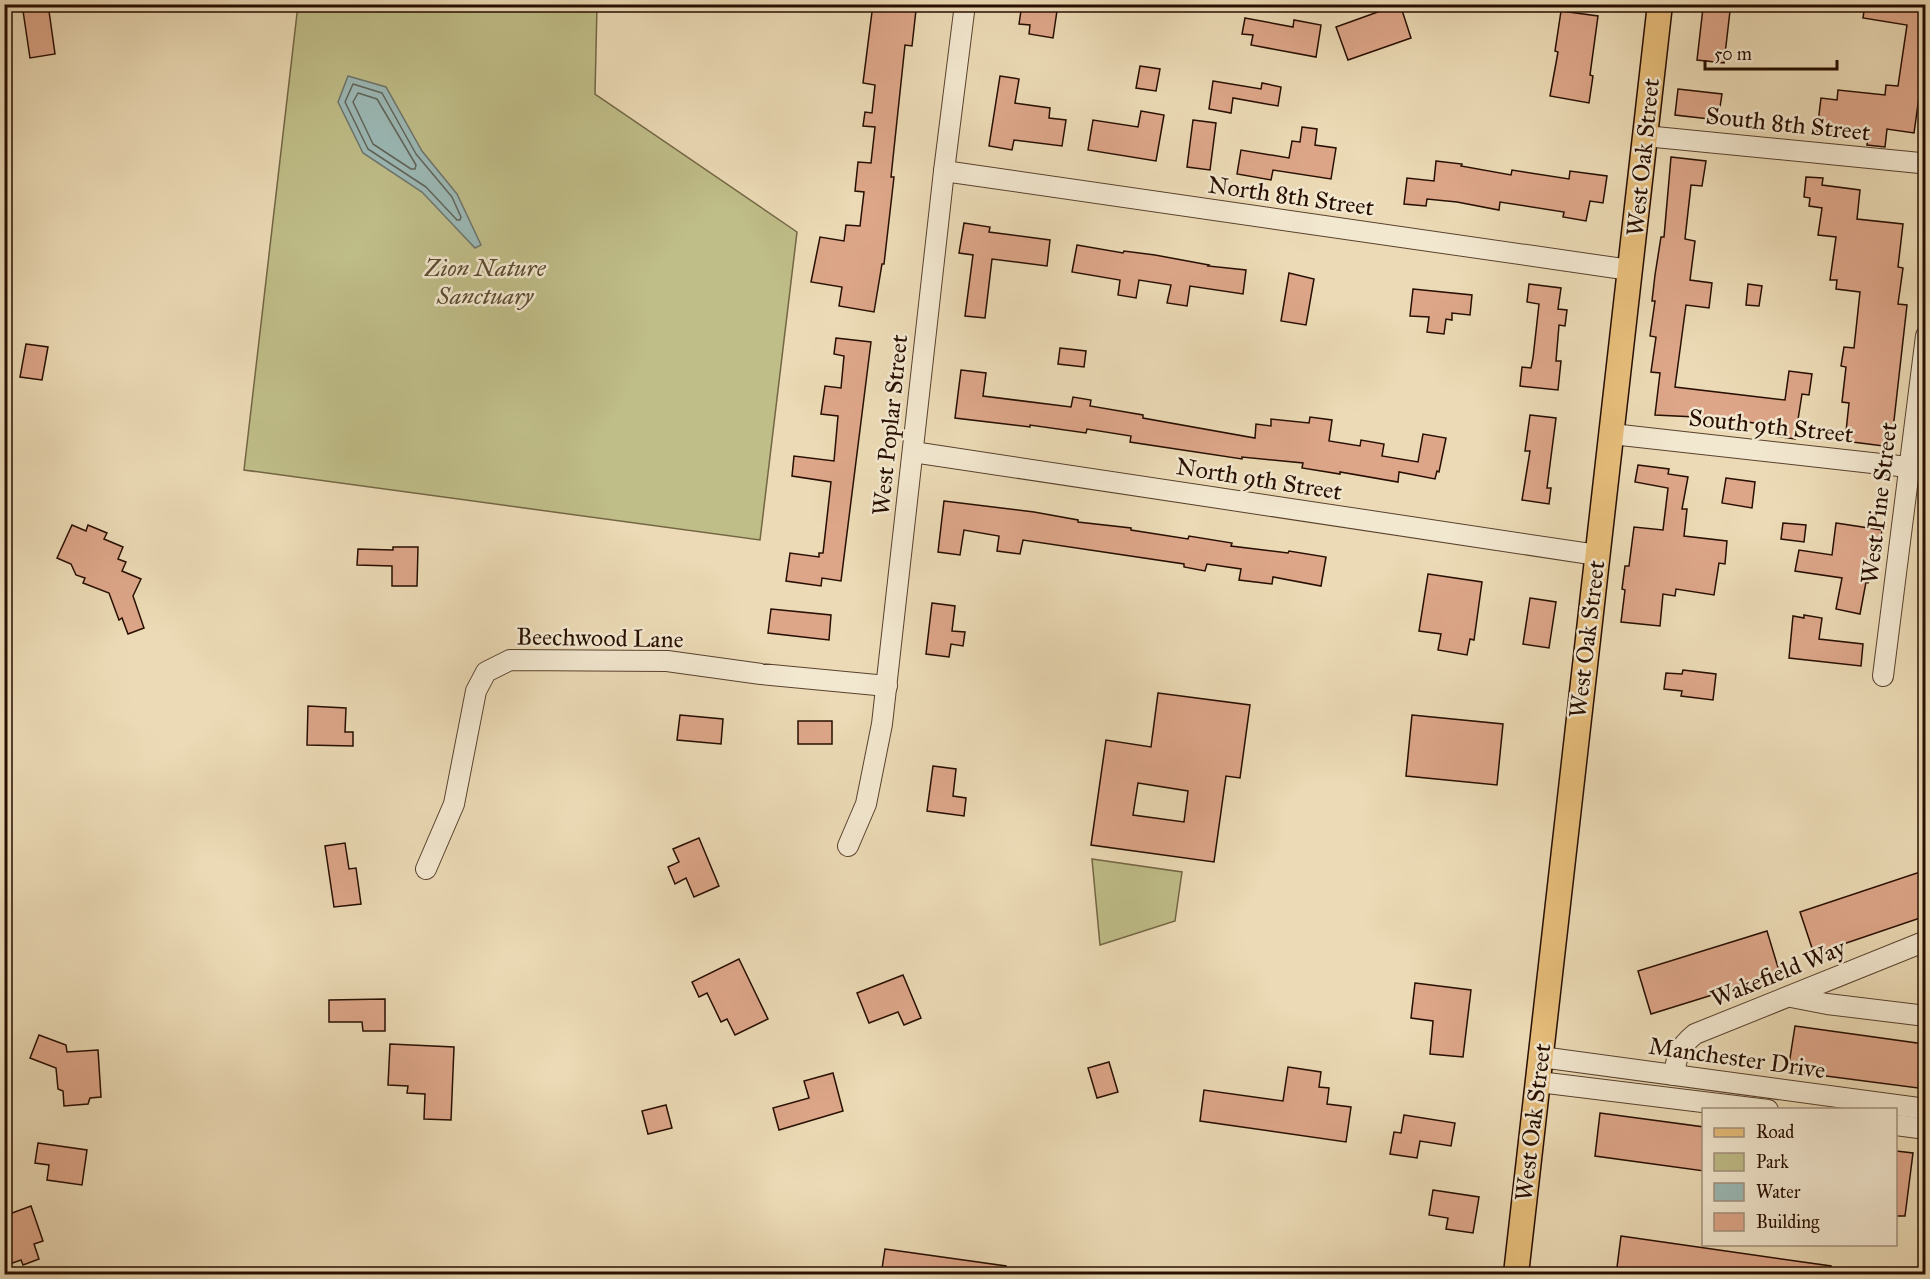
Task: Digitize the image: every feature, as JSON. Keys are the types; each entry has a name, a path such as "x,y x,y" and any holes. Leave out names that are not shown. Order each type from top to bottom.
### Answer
{"main road":[{"name":"West Oak Street","path":"1516,1275 1660,4"}],"street":[{"name":"West Poplar Street","path":"848,846 867,804 887,686 944,171 965,4"},
{"name":"South 8th Street","path":"1645,136 1874,158 1926,166"},
{"name":"North 8th Street","path":"944,171 1630,270"},
{"name":"West Pine Street","path":"1883,676 1918,468 1926,336"},
{"name":"South 9th Street","path":"1612,434 1918,468"},
{"name":"North 9th Street","path":"913,452 1597,555"},
{"name":"Beechwood Lane","path":"426,869 454,804 476,691 486,672 510,660 667,661 760,674 887,686"},
{"name":"Wakefield Way","path":"1674,1075 1676,1058 1681,1045 1695,1034 1926,941"},
{"path":"1791,997 1827,1004 1926,1016"},
{"name":"Manchester Drive","path":"1541,1057 1926,1109"},
{"name":"Manchester Drive","path":"1539,1082 1752,1108"},
{"path":"1897,1125 1926,1129"}],"green space":[{"name":"Zion Nature Sanctuary","path":"298,5 597,5 595,94 797,232 760,540 244,470"},
{"path":"1092,859 1182,872 1175,921 1100,945"}],"water":[{"path":"348,76 386,87 422,151 457,194 481,245 475,248 422,192 363,153 338,102"}],"building":[{"path":"22,4 48,4 55,54 30,58"},
{"path":"873,4 892,4 892,7 916,10 912,46 905,45 884,264 882,264 874,312 839,306 842,287 811,282 820,237 844,241 846,225 860,226 864,192 855,191 858,162 871,163 875,127 863,126 865,112 872,113 875,85 863,83"},
{"path":"1022,4 1058,4 1053,38 1029,34 1030,25 1019,24"},
{"path":"1400,4 1411,38 1348,60 1336,27"},
{"path":"1865,4 1926,4 1926,47 1914,133 1887,129 1885,147 1867,145 1868,137 1817,131 1821,98 1837,100 1838,90 1885,95 1886,85 1898,86 1907,25 1863,18"},
{"path":"1703,8 1730,11 1724,63 1697,60"},
{"path":"1561,11 1598,16 1590,75 1593,76 1589,103 1550,96 1558,52 1555,51"},
{"path":"1245,18 1293,27 1294,20 1321,25 1316,57 1251,45 1253,35 1242,34"},
{"path":"1140,66 1160,69 1156,91 1136,88"},
{"path":"1000,76 1019,79 1015,103 1050,108 1049,118 1066,120 1062,146 1014,140 1012,150 989,146"},
{"path":"1213,81 1261,89 1262,83 1281,87 1278,106 1233,98 1231,113 1209,109"},
{"path":"1678,89 1722,94 1718,120 1675,115"},
{"path":"1141,111 1164,115 1156,161 1088,150 1093,120 1138,127"},
{"path":"1193,120 1216,123 1210,170 1187,167"},
{"path":"1302,127 1317,129 1315,145 1336,148 1331,179 1273,170 1271,180 1237,174 1241,150 1289,158 1292,141 1300,142"},
{"path":"1671,157 1706,161 1702,186 1691,185 1685,239 1695,241 1690,280 1712,283 1709,308 1686,305 1675,387 1785,400 1789,371 1812,374 1809,395 1802,394 1795,439 1775,436 1776,426 1717,418 1655,415 1660,373 1651,372 1656,337 1650,336 1655,301 1652,301 1661,237 1664,237"},
{"path":"1436,161 1462,164 1461,166 1511,175 1512,170 1569,179 1570,171 1607,176 1603,203 1590,201 1586,221 1563,217 1564,212 1500,202 1499,210 1427,199 1426,206 1404,204 1407,178 1434,181"},
{"path":"1806,177 1823,178 1822,185 1860,190 1857,219 1903,224 1898,267 1903,268 1898,304 1907,305 1891,447 1845,441 1849,403 1842,402 1846,367 1841,366 1844,347 1854,348 1860,292 1836,289 1837,280 1830,280 1836,237 1818,235 1822,208 1809,206 1810,198 1804,197"},
{"path":"964,223 990,227 989,232 1050,240 1047,266 992,259 985,318 965,316 973,255 959,253"},
{"path":"1077,245 1246,270 1243,294 1190,286 1187,306 1167,303 1171,285 1139,280 1136,298 1118,295 1120,280 1072,272"},
{"path":"1289,273 1314,279 1306,325 1281,321"},
{"path":"1529,284 1561,288 1558,309 1567,310 1565,326 1559,325 1556,361 1561,361 1558,390 1520,386 1522,367 1531,368 1539,304 1527,302"},
{"path":"1748,284 1762,286 1759,306 1746,305"},
{"path":"1413,289 1472,295 1470,315 1452,313 1452,320 1446,319 1444,334 1427,332 1429,317 1410,316"},
{"path":"836,338 871,342 841,581 822,578 821,586 786,581 790,553 819,557 819,553 823,553 831,482 792,476 794,456 834,461 838,416 821,414 825,386 841,388 844,356 834,354"},
{"path":"26,344 48,347 42,380 20,377"},
{"path":"1060,348 1086,351 1084,367 1058,364"},
{"path":"961,370 986,373 983,396 1071,407 1073,397 1091,400 1090,406 1143,415 1143,418 1255,438 1256,424 1271,426 1271,419 1309,423 1310,417 1332,420 1329,441 1360,446 1361,440 1384,444 1382,456 1418,462 1423,434 1446,438 1439,472 1437,471 1435,479 1399,472 1398,482 1340,472 1340,474 1302,468 1303,463 1242,457 1242,459 1130,442 1131,436 1087,429 1086,433 955,418"},
{"path":"1530,415 1556,418 1547,488 1551,488 1549,504 1522,500 1530,451 1525,451"},
{"path":"1638,465 1669,469 1668,474 1688,477 1682,509 1687,509 1684,536 1727,541 1725,564 1719,563 1714,595 1676,589 1675,596 1663,594 1660,626 1621,622 1625,566 1629,566 1634,527 1663,530 1668,488 1635,482"},
{"path":"1726,478 1755,482 1752,508 1722,503"},
{"path":"944,501 1034,512 1078,520 1078,522 1131,528 1131,530 1188,539 1189,536 1232,543 1231,546 1326,557 1321,586 1273,577 1272,584 1239,580 1241,569 1207,564 1205,571 1184,567 1184,564 1023,540 1020,554 997,551 999,536 964,530 960,555 938,552"},
{"path":"1783,523 1806,525 1804,542 1781,539"},
{"path":"1836,523 1882,530 1878,555 1873,555 1860,614 1836,609 1842,578 1795,571 1799,550 1832,555"},
{"path":"72,525 86,531 88,525 107,533 104,539 123,547 118,559 126,562 122,571 141,579 133,596 144,628 128,634 122,618 119,620 109,593 83,583 85,578 76,575 71,564 57,558"},
{"path":"393,547 418,547 417,586 392,586 392,566 357,565 358,549 393,550"},
{"path":"1428,574 1482,582 1474,640 1470,639 1467,655 1438,650 1441,634 1419,631"},
{"path":"1530,598 1556,602 1549,648 1523,644"},
{"path":"932,603 955,606 952,631 965,632 963,646 951,644 949,657 926,654"},
{"path":"771,609 831,615 829,640 768,633"},
{"path":"1804,615 1822,618 1819,639 1863,644 1861,666 1789,658 1793,616 1804,618"},
{"path":"1683,670 1716,674 1713,700 1681,696 1682,691 1664,689 1666,673 1682,674"},
{"path":"1158,693 1250,705 1240,778 1226,776 1214,862 1091,845 1106,740 1151,747","holes":["1138,783 1188,791 1184,822 1133,815"]},
{"path":"308,706 346,708 345,732 353,732 353,746 307,745"},
{"path":"680,715 723,719 721,744 677,740"},
{"path":"1412,715 1503,724 1497,785 1406,776"},
{"path":"798,721 832,721 832,744 798,744"},
{"path":"933,766 956,769 953,796 966,798 964,816 927,811"},
{"path":"699,838 719,886 694,897 686,878 675,884 668,867 679,862 673,849"},
{"path":"345,843 349,869 356,868 361,904 334,907 325,846"},
{"path":"1926,870 1926,916 1814,954 1800,912"},
{"path":"1767,931 1780,974 1651,1014 1638,971"},
{"path":"739,959 768,1019 735,1035 727,1019 721,1022 707,993 699,997 692,982"},
{"path":"903,975 921,1018 904,1025 898,1012 869,1023 857,993"},
{"path":"1415,983 1471,990 1463,1057 1430,1054 1433,1021 1411,1018"},
{"path":"385,999 385,1031 363,1031 362,1022 329,1022 329,1000"},
{"path":"1795,1026 1924,1044 1918,1088 1788,1071"},
{"path":"39,1035 66,1045 67,1052 98,1050 101,1097 90,1098 88,1104 64,1106 63,1091 58,1089 56,1068 30,1058"},
{"path":"390,1044 454,1047 451,1120 424,1119 425,1094 407,1093 408,1086 388,1085"},
{"path":"1109,1062 1118,1092 1097,1098 1088,1068"},
{"path":"1288,1067 1321,1072 1319,1087 1329,1088 1327,1104 1351,1107 1346,1142 1200,1121 1204,1090 1283,1101"},
{"path":"833,1073 843,1111 779,1130 773,1108 809,1098 804,1081"},
{"path":"666,1105 672,1128 648,1134 642,1111"},
{"path":"1600,1113 1702,1127 1702,1171 1595,1156"},
{"path":"1404,1115 1455,1123 1451,1146 1420,1141 1417,1158 1390,1154 1394,1132 1401,1133"},
{"path":"38,1143 87,1150 82,1185 47,1180 49,1165 35,1163"},
{"path":"1897,1151 1913,1153 1905,1216 1897,1216"},
{"path":"1433,1190 1479,1197 1473,1233 1446,1229 1448,1218 1429,1215"},
{"path":"31,1206 43,1241 34,1244 39,1259 23,1265 21,1260 4,1266 4,1216"},
{"path":"1621,1236 1831,1266 1830,1275 1616,1275"},
{"path":"885,1249 1006,1266 1005,1275 881,1275"}]}
